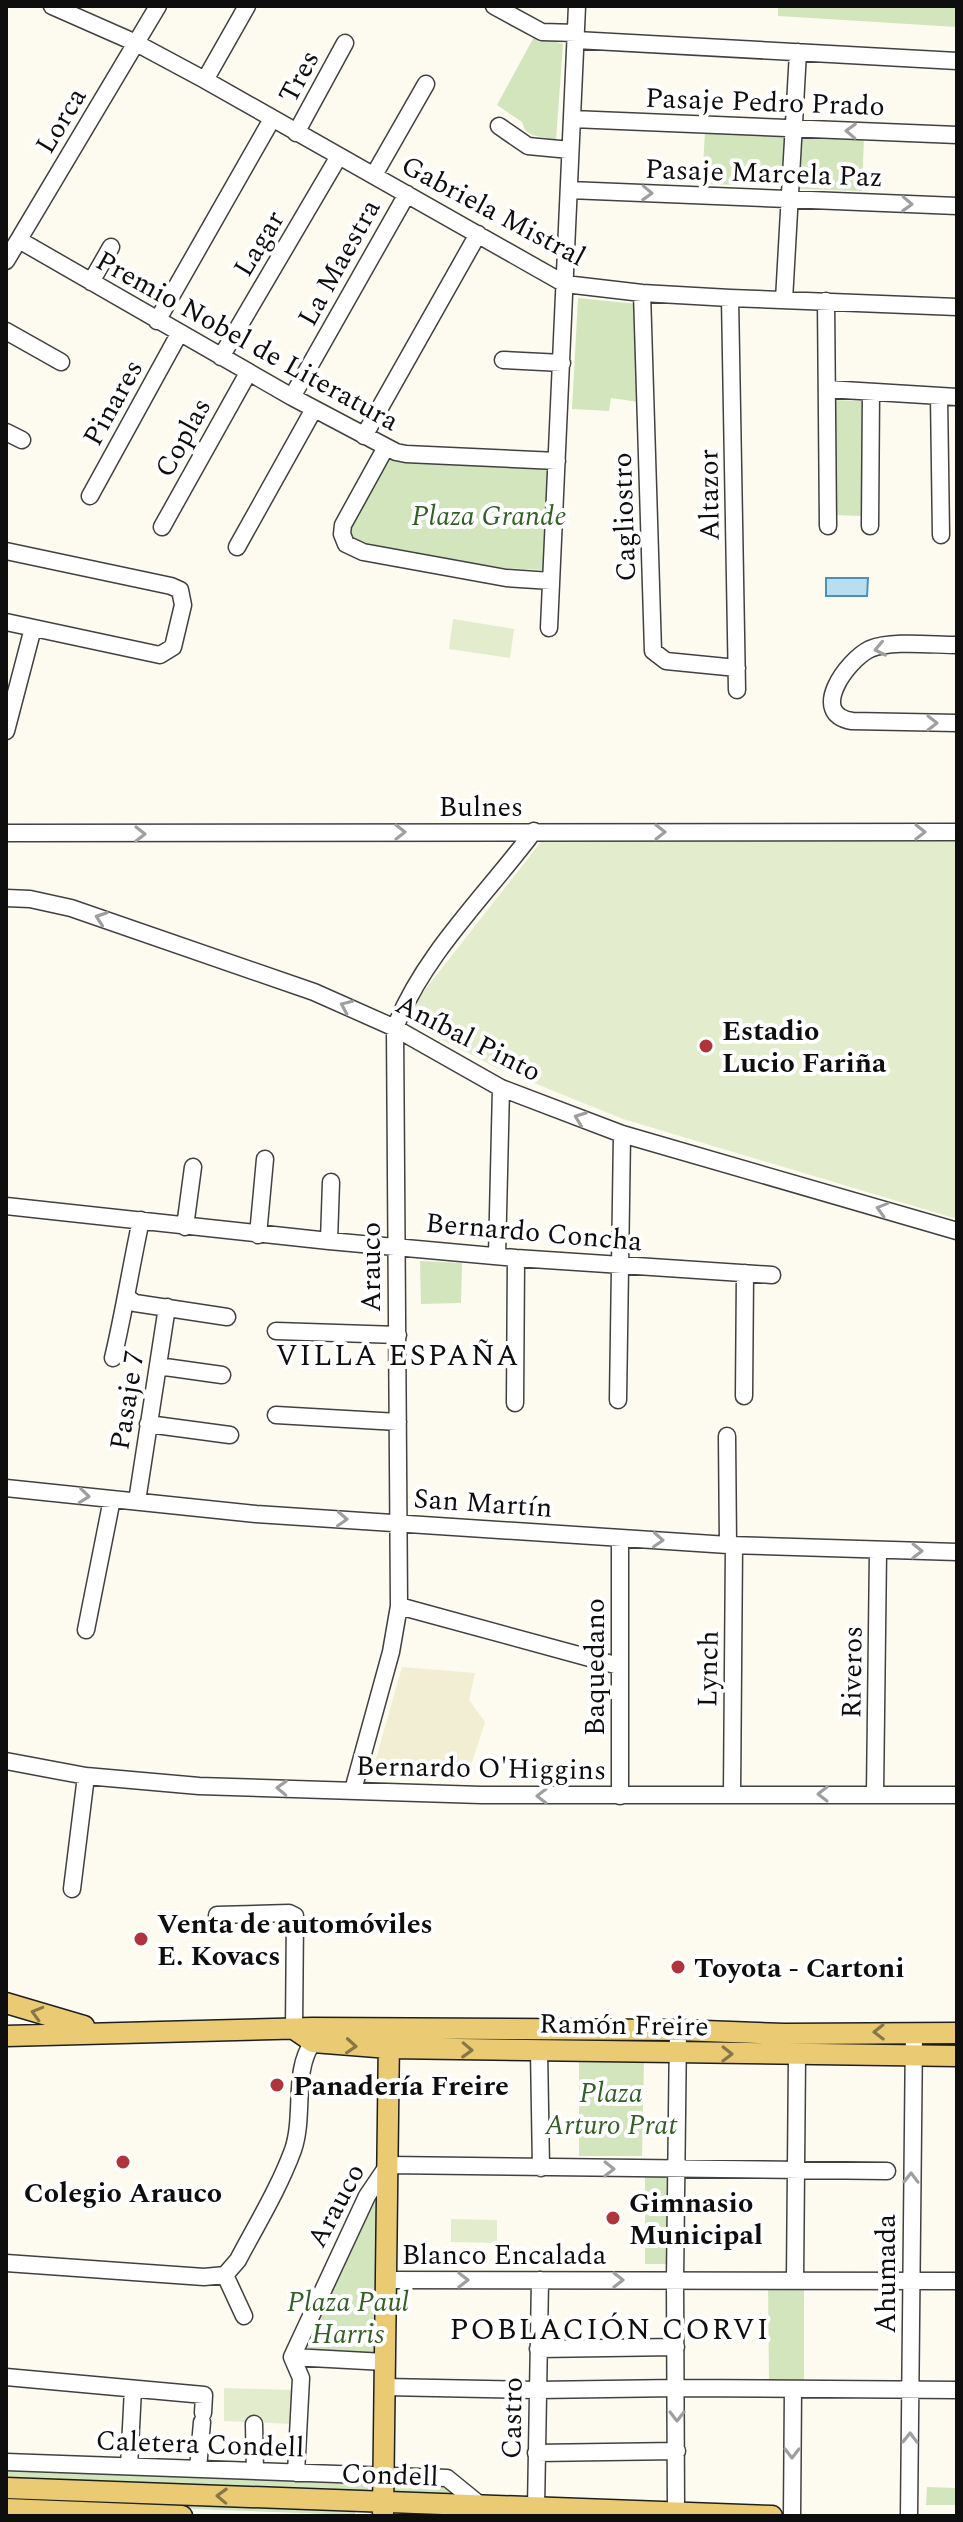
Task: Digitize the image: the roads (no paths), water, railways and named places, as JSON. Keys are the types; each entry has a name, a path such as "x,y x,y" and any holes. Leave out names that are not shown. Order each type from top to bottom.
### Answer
{"main road":[{"path":"6,2003 76,2024 123,2032"},
{"path":"6,2021 29,2035"},
{"name":"Ramón Freire","path":"6,2036 334,2028 389,2038 539,2050 957,2056"},
{"path":"313,2042 334,2028"},
{"name":"Ramón Freire","path":"294,2029 313,2042 678,2030 784,2034 957,2033"},
{"name":"Arauco","path":"383,2509 389,2038"},
{"name":"Condell","path":"6,2488 383,2509 479,2504 772,2516"},
{"path":"6,2509 182,2516"}],"street":[{"name":"Gabriela Mistral","path":"52,6 136,43 205,80 565,284 642,293 957,307"},
{"name":"Lorca","path":"6,261 158,6"},
{"path":"205,80 247,6"},
{"path":"494,6 542,32 576,37 957,61"},
{"path":"549,628 577,6"},
{"name":"Tres","path":"296,133 345,43"},
{"path":"784,300 798,52"},
{"path":"374,175 426,84"},
{"path":"157,321 272,119"},
{"name":"Pasaje Pedro Prado","path":"572,119 957,135"},
{"path":"499,126 528,146 570,150"},
{"name":"Lagar","path":"221,357 339,156"},
{"name":"Pasaje Marcela Paz","path":"569,190 957,206"},
{"name":"La Maestra","path":"292,397 407,194"},
{"path":"364,436 478,234"},
{"name":"Premio Nobel de Literatura","path":"19,240 248,373 386,447 406,454 557,461"},
{"path":"91,282 111,247"},
{"name":"Cagliostro","path":"642,293 653,651 666,661 737,668"},
{"name":"Altazor","path":"730,298 737,690"},
{"path":"826,301 828,526"},
{"path":"6,331 61,362"},
{"name":"Pinares","path":"90,496 179,334"},
{"path":"503,360 562,363"},
{"name":"Coplas","path":"162,527 248,373"},
{"path":"827,389 957,397"},
{"path":"870,526 871,392"},
{"path":"939,396 941,535"},
{"path":"237,547 314,409"},
{"path":"6,432 22,440"},
{"path":"386,447 343,525 346,544 363,552 506,578 551,581"},
{"path":"6,551 171,586 182,593 183,605 175,642 164,654 6,622"},
{"path":"6,731 33,628"},
{"path":"957,645 872,648 856,657 834,688 831,703 834,714 852,721 957,723"},
{"name":"Arauco","path":"353,1790 391,1652 399,1606 395,1028 407,998 436,955 534,831"},
{"name":"Bulnes","path":"6,833 957,832"},
{"name":"Aníbal Pinto","path":"6,898 30,899 71,908 314,992 395,1028 501,1088 622,1134 957,1231"},
{"path":"497,1256 501,1088"},
{"path":"618,1400 622,1134"},
{"path":"258,1235 265,1159"},
{"path":"185,1227 193,1167"},
{"path":"329,1241 331,1182"},
{"name":"Bernardo Concha","path":"6,1206 258,1235 398,1245 516,1258 772,1275"},
{"name":"Pasaje 7","path":"113,1358 128,1298 128,1282 141,1220"},
{"path":"515,1403 516,1258"},
{"path":"744,1396 745,1273"},
{"path":"128,1298 135,1303 227,1317"},
{"name":"Pasaje 7","path":"137,1501 167,1307"},
{"path":"276,1331 398,1335"},
{"path":"158,1366 222,1375"},
{"path":"276,1415 398,1422"},
{"path":"148,1424 230,1435"},
{"name":"Lynch","path":"727,1436 731,1545 732,1794"},
{"name":"San Martín","path":"6,1488 256,1514 731,1545 957,1552"},
{"path":"86,1630 112,1499"},
{"name":"Baquedano","path":"620,1538 620,1796"},
{"name":"Riveros","path":"875,1794 878,1551"},
{"path":"399,1606 619,1666"},
{"name":"Bernardo O'Higgins","path":"6,1761 86,1776 199,1786 481,1795 957,1795"},
{"path":"72,1889 86,1776"},
{"path":"217,1915 289,1913 295,1916 294,2029"},
{"path":"676,2514 678,2030"},
{"name":"Ahumada","path":"909,2516 914,2032"},
{"path":"6,2263 204,2277 225,2275 238,2260 293,2149 301,2108 302,2061 313,2042"},
{"path":"539,2050 541,2168"},
{"path":"795,2280 797,2056"},
{"path":"388,2165 887,2171"},
{"name":"Arauco","path":"292,2357 367,2196 388,2165"},
{"path":"225,2275 244,2316"},
{"name":"Blanco Encalada","path":"386,2280 957,2281"},
{"name":"Castro","path":"536,2508 540,2280"},
{"path":"538,2349 676,2347"},
{"path":"296,2473 301,2378 292,2357 385,2362"},
{"path":"6,2377 204,2395 198,2469"},
{"path":"385,2387 957,2390"},
{"path":"129,2466 133,2389"},
{"path":"792,2516 793,2389"},
{"path":"254,2424 255,2471"},
{"path":"536,2453 677,2451"},
{"name":"Caletera Condell","path":"6,2462 447,2478 479,2504"}],"water":[{"path":"826,578 868,578 867,596 826,596"}],"place":[{"name":"Estadio Lucio Fariña","path":"706,1046"},
{"name":"Venta de automóviles E. Kovacs","path":"141,1939"},
{"name":"Toyota - Cartoni","path":"678,1967"},
{"name":"Panadería Freire","path":"277,2085"},
{"name":"Colegio Arauco","path":"123,2162"},
{"name":"Gimnasio Municipal","path":"613,2218"}],"district":[{"name":"VILLA ESPAÑA","path":"398,1355"},
{"name":"POBLACIÓN CORVI","path":"610,2329"}],"park label":[{"name":"Plaza Grande","path":"489,515"},
{"name":"Plaza Arturo Prat","path":"611,2108"},
{"name":"Plaza Paul Harris","path":"348,2317"}]}
